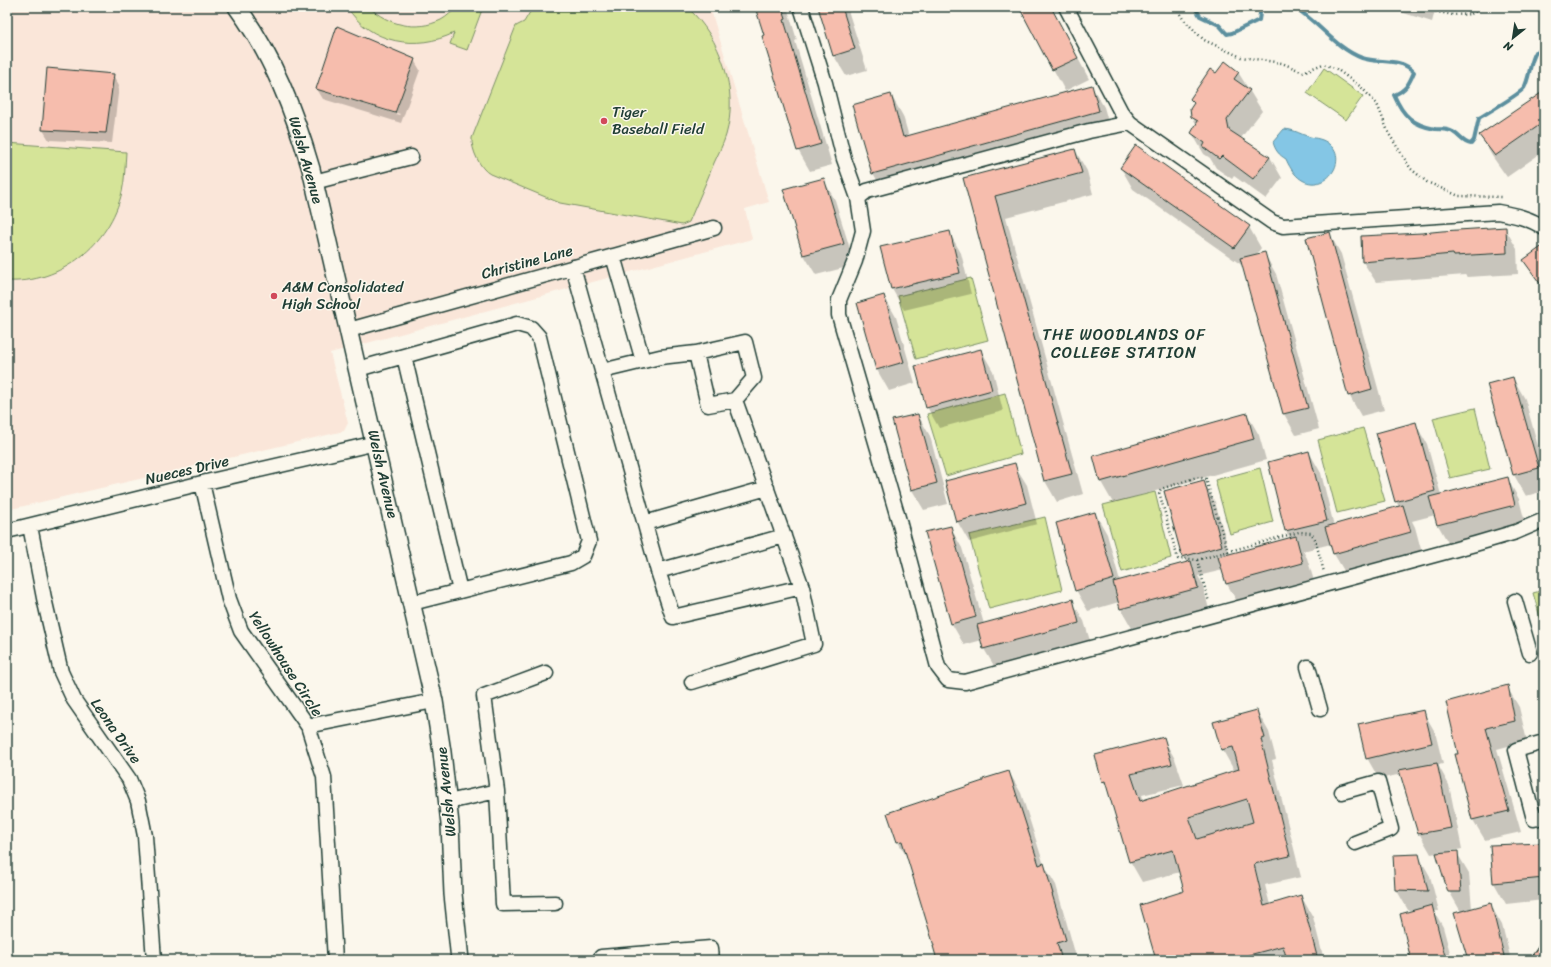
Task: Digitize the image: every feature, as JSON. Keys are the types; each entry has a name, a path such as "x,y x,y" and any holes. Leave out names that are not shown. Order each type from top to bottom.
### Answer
{"main road":[{"name":"Welsh Avenue","path":"237,7 255,32 274,67 297,124 314,182 376,443 434,701 448,802 453,894 460,960"}],"street":[{"path":"802,7 825,83 844,159 858,198 863,231 855,261 844,284 839,300 839,315 899,521 938,667 948,680 965,682 1475,544 1516,532 1544,520"},
{"path":"1066,7 1121,112 1130,123 1272,222 1283,226 1498,212 1518,216 1536,222 1544,228"},
{"path":"858,198 868,191 1090,131 1130,123"},
{"path":"314,182 411,157"},
{"name":"Christine Lane","path":"349,330 714,228"},
{"path":"613,256 643,361"},
{"path":"573,267 658,571 673,617 802,587"},
{"path":"358,370 517,324 531,328 540,337 586,526 589,541 583,556 571,564 412,603"},
{"path":"602,371 660,357 696,353 745,342 754,378 735,400 708,405 696,353"},
{"path":"404,356 460,591"},
{"path":"692,682 814,644 802,587 735,400"},
{"name":"Nueces Drive","path":"7,531 202,483 376,443"},
{"name":"Yellowhouse Circle","path":"202,483 229,599 241,631 308,726 324,777 335,960"},
{"path":"645,523 767,488"},
{"name":"Leona Drive","path":"30,526 44,598 61,672 74,700 129,779 138,801 145,836 154,960"},
{"path":"658,571 784,536"},
{"path":"1515,601 1530,653"},
{"path":"1308,667 1320,708"},
{"path":"546,673 484,696 497,791 503,904 555,903"},
{"path":"308,726 434,701"},
{"path":"1544,742 1516,750 1534,818 1544,816"},
{"path":"1342,792 1378,782 1391,828 1355,843"},
{"path":"448,802 497,791"},
{"path":"601,960 601,957 711,948 712,960"}],"path":[{"path":"1176,7 1183,19 1204,40 1241,57 1282,63 1303,72 1323,64 1334,68 1361,87 1377,104 1389,134 1411,169 1427,182 1459,196 1502,197"},
{"path":"1412,7 1453,15 1471,14 1482,7"},
{"path":"1228,552 1206,479 1197,477 1161,489 1158,492 1178,559 1197,560 1228,552 1299,532 1311,534 1315,539 1327,584"},
{"path":"1197,560 1213,615"}],"shaded area":[{"name":"A&M Consolidated High School","path":"7,7 710,7 769,202 745,209 752,239 330,353 348,423 344,431 7,510"}],"green space":[{"path":"460,6 483,7 467,50 450,44 454,33 440,39 425,42 395,41 381,36 368,29 347,7 369,7 385,18 394,22 403,25 422,26 441,20"},
{"name":"Tiger Baseball Field","path":"533,7 687,7 699,20 718,50 728,83 730,101 726,135 689,222 682,225 560,203 490,174 483,168 473,148 472,138 516,26 524,22"},
{"path":"1324,68 1363,96 1346,120 1307,93"},
{"path":"7,143 126,152 122,192 116,211 107,228 95,244 80,257 64,268 46,276 27,280 7,281"},
{"path":"971,278 988,340 916,359 898,296"},
{"path":"1005,393 1021,454 946,476 927,414"},
{"path":"1475,408 1490,469 1450,478 1433,418"},
{"path":"1363,428 1385,501 1337,513 1318,440"},
{"path":"1260,468 1273,522 1230,534 1215,480"},
{"path":"1155,492 1171,558 1122,572 1103,505"},
{"path":"1045,517 1062,590 989,609 969,535"},
{"path":"1544,590 1544,631 1533,593"}],"water":[{"path":"1284,129 1322,140 1330,145 1336,154 1336,163 1332,172 1325,179 1316,183 1306,182 1295,174 1286,159 1278,152 1273,142"}],"building":[{"path":"755,7 782,7 786,19 784,20 821,144 797,151 762,36 764,35"},
{"path":"818,7 842,7 855,49 833,56"},
{"path":"1019,7 1051,7 1078,58 1052,70"},
{"path":"337,26 415,59 395,113 316,89"},
{"path":"1225,61 1239,72 1234,79 1250,90 1227,120 1229,130 1270,157 1253,179 1222,156 1219,159 1203,147 1205,143 1191,133 1198,121 1191,117 1190,109 1194,103 1190,99 1210,69 1216,73"},
{"path":"47,68 114,74 106,133 42,130"},
{"path":"1092,85 1099,111 872,174 852,105 891,94 903,137"},
{"path":"1544,91 1544,122 1495,156 1479,135"},
{"path":"1136,145 1250,226 1234,248 1120,168"},
{"path":"1075,149 1082,173 995,196 1072,474 1044,481 963,178"},
{"path":"824,178 844,244 803,255 783,189"},
{"path":"1506,227 1507,253 1454,256 1453,254 1362,262 1361,236"},
{"path":"950,231 960,273 891,289 880,247"},
{"path":"1330,232 1372,389 1348,396 1306,238"},
{"path":"1544,245 1544,289 1523,260"},
{"path":"1265,252 1308,408 1283,414 1240,258"},
{"path":"884,295 904,362 876,370 857,303"},
{"path":"981,349 992,390 926,408 915,366"},
{"path":"1513,377 1539,468 1513,475 1487,384"},
{"path":"1247,413 1254,439 1100,482 1093,456"},
{"path":"918,414 937,483 911,490 892,420"},
{"path":"1416,422 1435,491 1395,502 1376,433"},
{"path":"1309,451 1327,521 1285,531 1268,462"},
{"path":"1015,463 1026,503 956,522 945,481"},
{"path":"1508,477 1515,505 1437,525 1429,497"},
{"path":"1204,480 1222,546 1182,557 1164,491"},
{"path":"1403,505 1411,532 1333,554 1325,527"},
{"path":"1095,512 1114,579 1075,591 1056,523"},
{"path":"951,526 976,617 951,624 925,532"},
{"path":"1296,536 1303,563 1226,584 1218,557"},
{"path":"1191,561 1198,588 1120,609 1113,582"},
{"path":"1073,599 1079,623 983,649 977,625"},
{"path":"1508,685 1515,721 1486,728 1509,811 1472,820 1455,754 1458,754 1446,702"},
{"path":"1257,710 1265,738 1261,739 1290,856 1254,864 1264,906 1301,895 1318,960 1287,960 1283,946 1230,960 1156,960 1140,905 1184,891 1173,850 1129,862 1105,781 1102,782 1095,755 1164,737 1172,764 1131,774 1140,801 1239,769 1233,747 1221,750 1213,722","holes":["1247,799 1253,822 1197,839 1189,817"]},
{"path":"1424,710 1432,743 1366,759 1358,724"},
{"path":"1437,763 1451,828 1418,834 1399,770"},
{"path":"1009,771 1039,865 1044,863 1066,940 1057,943 1062,960 937,960 902,841 897,842 887,813"},
{"path":"1544,843 1544,878 1493,883 1490,845"},
{"path":"1458,851 1461,892 1448,892 1436,853"},
{"path":"1419,854 1428,891 1395,890 1393,855"},
{"path":"1491,903 1505,960 1468,960 1454,913"},
{"path":"1432,905 1446,960 1411,960 1400,914"},
{"path":"1544,938 1544,960 1529,960"}],"waterway":[{"path":"1195,7 1200,16 1219,25 1227,34 1259,20 1261,7"},
{"path":"1294,7 1311,19 1343,48 1352,54 1369,60 1402,64 1408,67 1414,72 1407,86 1394,95 1405,114 1421,125 1451,131 1471,144 1474,140 1479,118 1510,99 1524,88 1536,52 1544,50"}],"place":[{"name":"Tiger Baseball Field","path":"604,121"},
{"name":"A&M Consolidated High School","path":"274,296"}],"district":[{"name":"THE WOODLANDS OF COLLEGE STATION","path":"1124,343"}]}
